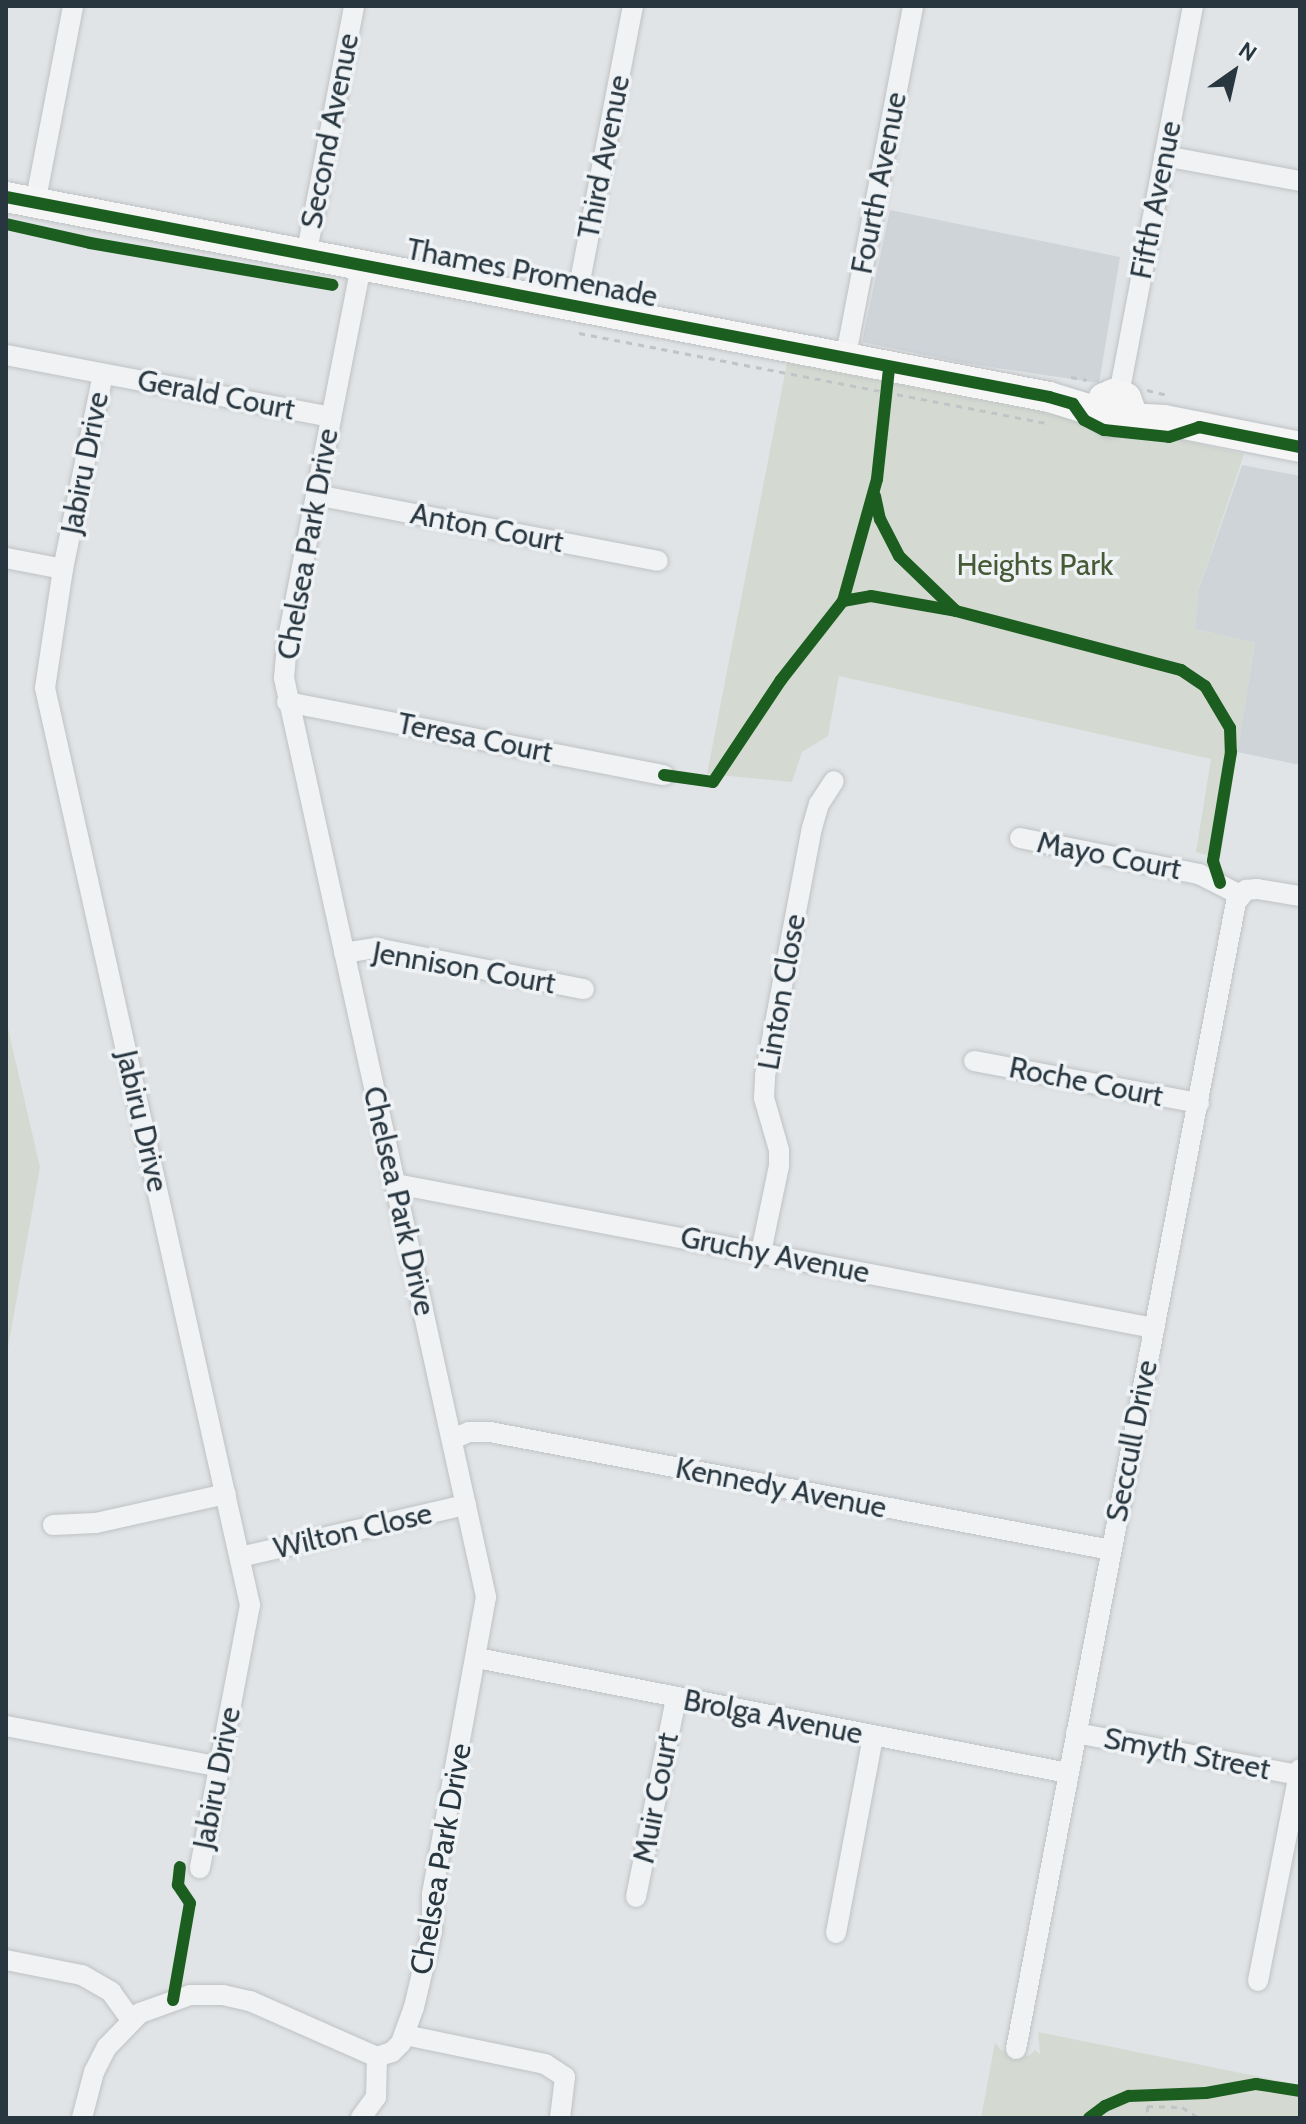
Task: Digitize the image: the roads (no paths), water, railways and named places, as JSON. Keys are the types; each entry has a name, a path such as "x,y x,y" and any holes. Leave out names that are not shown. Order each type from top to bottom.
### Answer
{"main road":[{"name":"Thames Promenade","path":"20,201 361,266 576,320 845,360 888,380 1054,411 1117,401 1168,408 1300,447"}],"street":[{"path":"20,201 73,6"},
{"name":"Second Avenue","path":"306,256 354,6"},
{"name":"Third Avenue","path":"576,320 633,6"},
{"name":"Fourth Avenue","path":"845,360 913,6"},
{"name":"Fifth Avenue","path":"1117,401 1193,6"},
{"path":"1164,156 1300,181"},
{"name":"Chelsea Park Drive","path":"361,266 287,644 284,678 486,1597 432,1893 432,1931 405,2035"},
{"name":"Gerald Court","path":"6,355 331,417"},
{"name":"Jabiru Drive","path":"103,374 63,569 45,688 250,1605 200,1868"},
{"name":"Anton Court","path":"316,495 658,561"},
{"path":"6,558 63,569"},
{"name":"Teresa Court","path":"287,702 664,775"},
{"name":"Linton Close","path":"761,1252 779,1166 779,1150 764,1098 765,1076 812,828 819,804 834,781"},
{"name":"Mayo Court","path":"1020,838 1199,874 1240,895"},
{"path":"1240,895 1257,889 1300,896"},
{"name":"Seccull Drive","path":"1016,2049 1236,902 1240,895"},
{"name":"Jennison Court","path":"344,953 376,948 584,989"},
{"name":"Roche Court","path":"974,1061 1199,1103"},
{"name":"Gruchy Avenue","path":"396,1184 1154,1328"},
{"name":"Kennedy Avenue","path":"453,1439 469,1432 490,1432 1111,1550"},
{"path":"53,1525 96,1523 226,1494"},
{"name":"Wilton Close","path":"240,1557 466,1505"},
{"name":"Brolga Avenue","path":"477,1658 1068,1773"},
{"name":"Muir Court","path":"636,1897 676,1698"},
{"path":"6,1726 220,1767"},
{"name":"Smyth Street","path":"1076,1733 1299,1772"},
{"path":"836,1933 873,1737"},
{"path":"1258,1981 1295,1816 1299,1772"},
{"path":"6,1960 82,1975 111,1992 131,2020"},
{"path":"82,2118 101,2059 131,2020 182,1997 223,1995 282,2014 377,2057 392,2052 405,2035 545,2064 565,2077 560,2118"},
{"path":"361,2118 376,2097 377,2057"}],"park label":[{"name":"Heights Park","path":"1035,565"}]}
